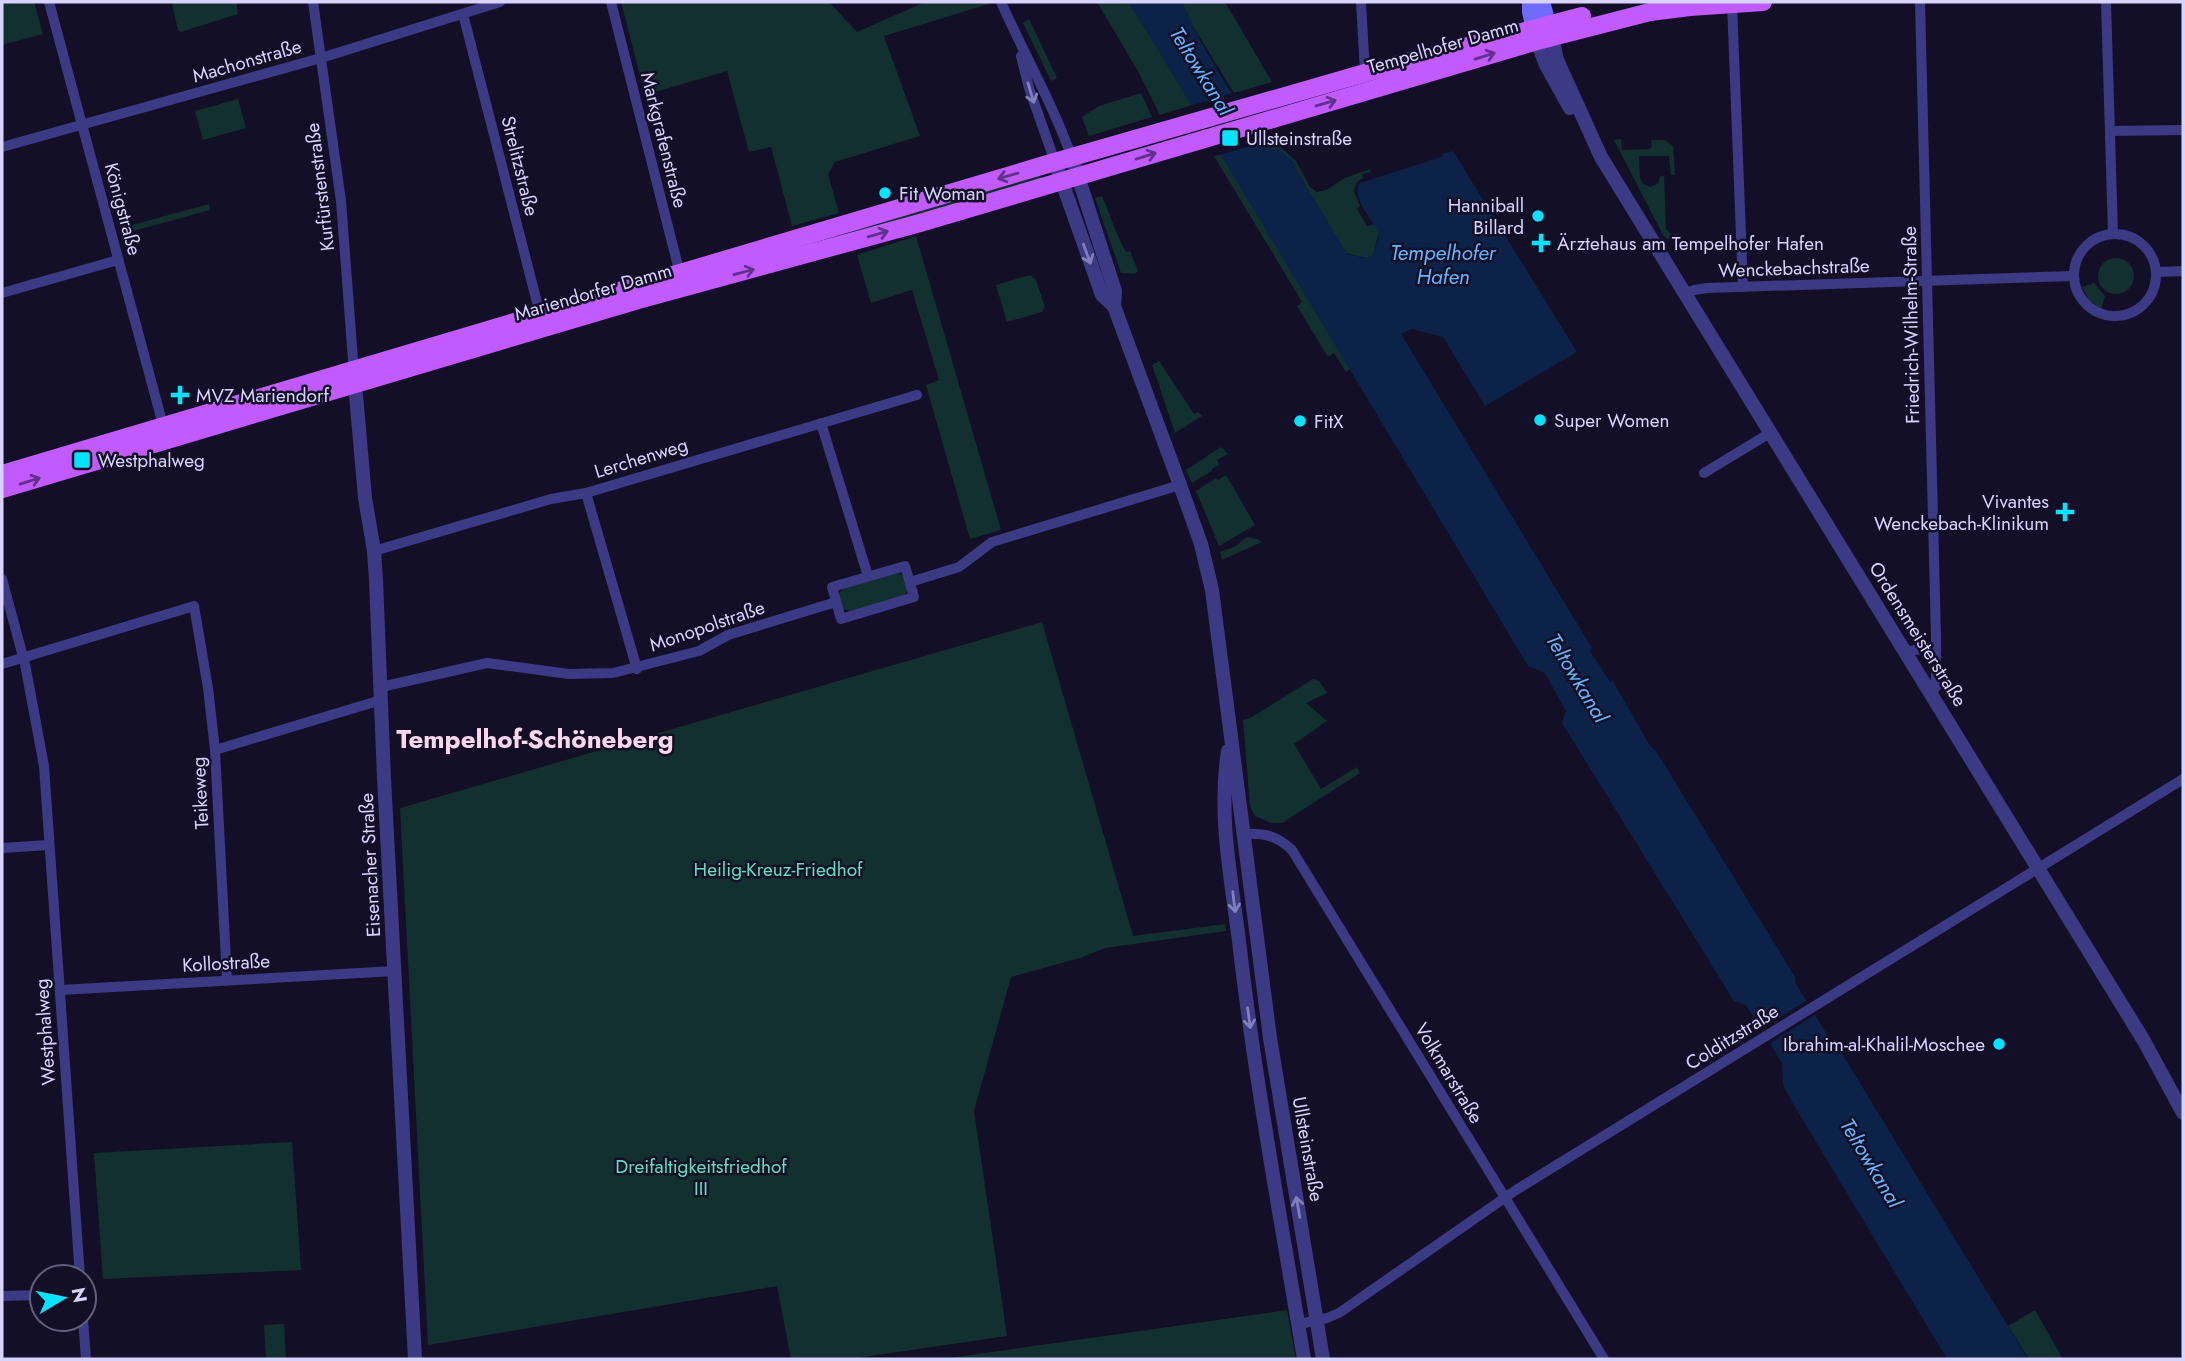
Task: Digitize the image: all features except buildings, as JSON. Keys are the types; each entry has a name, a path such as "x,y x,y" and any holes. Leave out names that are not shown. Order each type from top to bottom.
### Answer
{"main road":[{"path":"1530,2 1530,12 1543,32"},
{"path":"1542,2 1543,32"},
{"name":"Tempelhofer Damm","path":"1197,141 1543,32 1651,2"},
{"name":"Tempelhofer Damm","path":"1187,125 1365,73 1543,32 1650,12 1762,2"},
{"name":"Mariendorfer Damm","path":"2,489 354,376 682,280 1063,160 1187,125"},
{"name":"Mariendorfer Damm","path":"682,280 788,260 1197,141"},
{"name":"Mariendorfer Damm","path":"2,474 163,425 354,376"}],"street":[{"name":"Königstraße","path":"49,2 163,425"},
{"name":"Kurfürstenstraße","path":"313,2 341,201 354,376"},
{"name":"Machonstraße","path":"2,147 321,58 500,2"},
{"name":"Markgrafenstraße","path":"611,2 682,280"},
{"name":"Ullsteinstraße","path":"1001,2 1018,43 1041,83 1102,295 1114,306 1201,544 1212,590 1272,1051 1323,1359"},
{"path":"1361,2 1365,73"},
{"name":"Friedrich-Wilhelm-Straße","path":"1920,2 1936,648 1936,687 1930,692"},
{"path":"2106,2 2113,234"},
{"path":"1732,3 1743,287"},
{"name":"Strelitzstraße","path":"463,14 542,321"},
{"name":"Ordensmeisterstraße","path":"1543,32 1545,63 1559,89 2157,1063 2183,1113"},
{"name":"Ullsteinstraße","path":"1018,43 1029,88 1063,160"},
{"path":"2110,131 2183,130"},
{"path":"2113,234 2129,236 2143,244 2152,256 2157,272 2156,285 2143,306 2132,314 2117,317 2102,314 2085,304 2075,287 2073,276 2075,264 2083,249 2095,239 2113,234"},
{"path":"2,293 118,260"},
{"path":"2157,272 2183,271"},
{"name":"Wenckebachstraße","path":"1685,295 1694,290 1743,287 2073,276"},
{"name":"Eisenacher Straße","path":"354,376 365,498 374,551 415,1359"},
{"name":"Lerchenweg","path":"374,551 551,499 586,493 917,395"},
{"path":"821,423 868,576"},
{"path":"1704,473 1770,433"},
{"path":"910,582 959,567 992,542 1180,485"},
{"path":"586,493 637,669"},
{"path":"905,565 910,582 914,597 841,619 832,587 905,565"},
{"name":"Westphalweg","path":"2,579 23,657 43,758 79,1263"},
{"name":"Monopolstraße","path":"215,750 381,694 487,663 589,675 637,669 699,651 728,635 836,602"},
{"name":"Teikeweg","path":"23,657 194,606 215,750 227,980"},
{"path":"1906,654 1914,650 1936,648"},
{"path":"2,664 23,657"},
{"name":"Ullsteinstraße","path":"1230,734 1222,797 1239,948 1304,1359"},
{"name":"Colditzstraße","path":"1300,1324 1331,1317 1505,1198 2183,779"},
{"path":"1226,836 1244,834"},
{"name":"Volkmarstraße","path":"1244,834 1267,834 1292,850 1604,1359"},
{"path":"2,848 49,845"},
{"path":"1239,948 1258,946"},
{"name":"Kollostraße","path":"60,990 395,971"},
{"path":"1292,1277 1310,1274"},
{"path":"2,1296 28,1295"},
{"path":"84,1333 86,1359"}],"green space":[{"path":"2,2 34,2 43,34 2,45"},
{"path":"236,2 238,14 181,32 178,30 172,4"},
{"path":"621,2 829,2 857,32 925,2 989,4 884,36 920,136 835,162 828,174 839,213 792,226 771,147 749,152 727,71 645,95"},
{"path":"1097,2 1129,2 1192,105 1160,115 1139,73"},
{"path":"1182,2 1225,2 1272,82 1234,93 1191,23"},
{"path":"1029,19 1057,78 1051,81 1023,23"},
{"path":"1141,93 1152,117 1089,136 1082,117 1099,106"},
{"path":"238,99 246,128 203,140 195,111"},
{"path":"1621,139 1622,150 1649,149 1652,147 1651,140 1665,140 1673,146 1675,175 1671,175 1669,156 1639,156 1640,178 1643,184 1651,187 1658,183 1660,176 1664,176 1666,229 1671,234 1681,234 1682,240 1667,239 1663,235 1614,140"},
{"path":"1272,140 1296,161 1310,187 1317,192 1370,169 1371,172 1362,174 1363,178 1357,182 1354,191 1360,206 1357,209 1367,226 1375,224 1379,232 1373,256 1366,258 1346,253 1295,164 1278,149 1273,150 1266,141"},
{"path":"1222,154 1350,369 1346,372 1334,353 1328,357 1297,306 1302,302 1214,156"},
{"path":"1040,173 1043,179 698,277"},
{"path":"1102,196 1122,245 1126,252 1130,251 1138,271 1134,274 1121,273 1095,198"},
{"path":"209,204 210,210 122,234 121,228"},
{"path":"916,236 1001,530 970,539 926,385 939,380 912,290 871,303 857,255"},
{"path":"2116,258 2129,263 2134,276 2129,289 2116,294 2103,289 2098,276 2103,263"},
{"path":"1030,275 1036,280 1045,307 1042,312 1007,322 996,285"},
{"path":"2094,283 2105,296 2101,309 2089,300 2082,287"},
{"path":"1159,361 1194,414 1198,412 1202,416 1175,433 1152,365"},
{"path":"1221,447 1228,454 1217,460 1219,465 1212,471 1192,483 1186,470"},
{"path":"1226,475 1255,525 1219,546 1196,491"},
{"path":"1247,537 1262,542 1222,560 1220,552 1236,546"},
{"path":"898,573 907,583 904,596 852,612 843,609 838,595 844,587"},
{"path":"1042,622 1133,936 1225,924 1226,931 1105,948 1080,958 1011,977 974,1111 1007,1336 850,1359 791,1359 777,1286 428,1345 400,808"},
{"path":"1313,679 1319,681 1327,693 1306,703 1327,721 1294,744 1321,789 1357,767 1360,773 1282,823 1271,823 1255,816 1250,806 1243,720"},
{"path":"292,1142 301,1270 103,1279 94,1153"},
{"path":"1287,1310 1296,1359 942,1359"},
{"path":"2035,1310 2063,1359 2029,1359 2008,1326"},
{"path":"284,1324 286,1359 266,1359 264,1325"}],"water":[{"path":"1129,2 1182,2 1199,39 1235,98 1273,150 1278,149 1296,164 1295,168 1347,254 1366,258 1373,256 1379,236 1358,197 1360,183 1453,151 1577,352 1485,406 1443,337 1412,329 1401,334 1592,648 1590,651 1610,682 1613,681 1650,746 1656,751 2028,1359 1947,1359 1795,1107 1783,1085 1782,1063 1746,1005 1734,1001 1562,723 1566,711 1545,673 1528,666"}],"pier":[{"path":"1237,92 1270,140 1219,155 1189,106"},
{"path":"1809,999 1818,1013 1767,1045 1758,1031"}],"place":[{"name":"Ullsteinstraße","path":"1230,138"},
{"name":"Fit Woman","path":"885,193"},
{"name":"Hanniball Billard","path":"1538,216"},
{"name":"Ärztehaus am Tempelhofer Hafen","path":"1541,243"},
{"name":"MVZ Mariendorf","path":"180,395"},
{"name":"Super Women","path":"1540,420"},
{"name":"FitX","path":"1300,421"},
{"name":"Westphalweg","path":"82,460"},
{"name":"Vivantes Wenckebach-Klinikum","path":"2065,512"},
{"name":"Ibrahim-al-Khalil-Moschee","path":"1999,1044"}],"district":[{"name":"Tempelhof-Schöneberg","path":"535,739"}],"water label":[{"name":"Teltowkanal","path":"1201,71"},
{"name":"Tempelhofer Hafen","path":"1443,265"},
{"name":"Teltowkanal","path":"1577,678"},
{"name":"Teltowkanal","path":"1871,1163"}],"park label":[{"name":"Heilig-Kreuz-Friedhof","path":"778,869"},
{"name":"Dreifaltigkeitsfriedhof III","path":"701,1177"}]}
